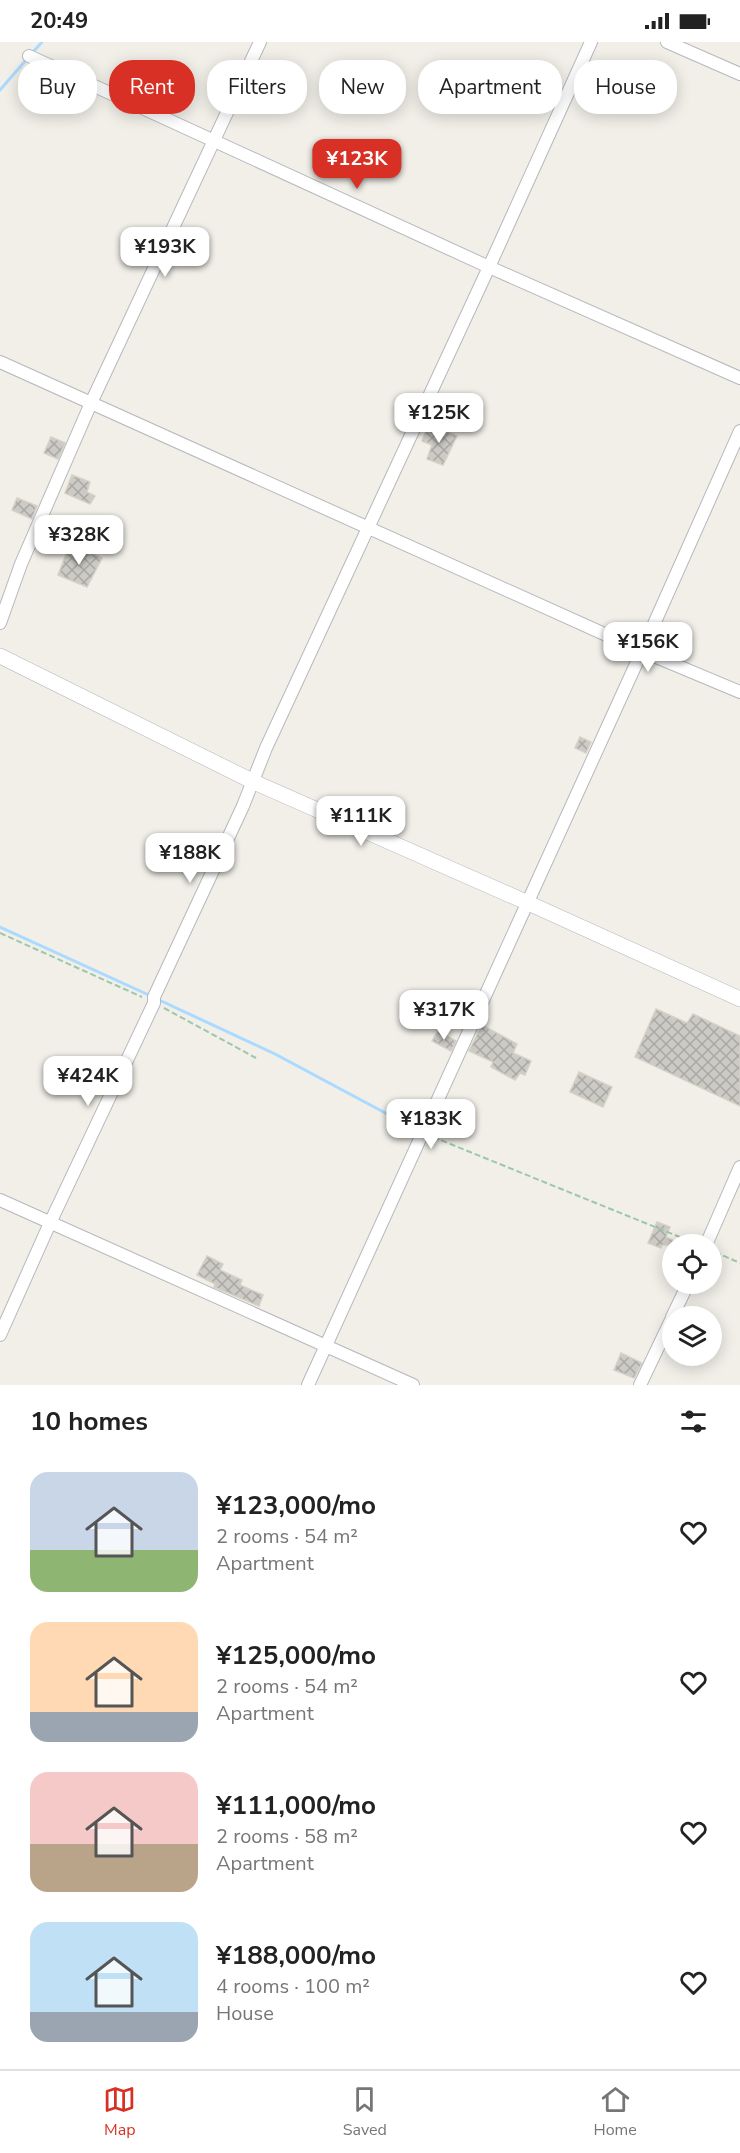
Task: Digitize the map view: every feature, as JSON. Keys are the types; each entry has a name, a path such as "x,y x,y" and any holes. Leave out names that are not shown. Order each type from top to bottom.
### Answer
{"street":[{"path":"0,623 21,564 91,403 260,42"},
{"path":"0,1335 154,1003 154,997 254,782 266,748 367,527 591,42"},
{"path":"667,42 740,74"},
{"path":"29,56 489,267 740,378"},
{"path":"0,362 642,651 740,692"},
{"path":"308,1385 740,431"},
{"path":"0,656 254,782 740,999"},
{"path":"711,1234 740,1167"},
{"path":"0,1200 413,1385"},
{"path":"640,1385 662,1338"}],"path":[{"path":"0,933 154,1003 256,1058"},
{"path":"422,1132 672,1234"},
{"path":"722,1255 740,1263"}],"building":[{"path":"429,424 457,436 443,465 427,459 432,445 422,441"},
{"path":"51,437 65,443 58,459 44,453"},
{"path":"72,475 90,482 87,492 95,496 90,504 65,493"},
{"path":"17,498 37,506 32,519 12,510"},
{"path":"70,544 102,558 87,587 58,575"},
{"path":"580,737 591,742 586,753 575,748"},
{"path":"656,1009 687,1023 693,1014 740,1036 740,1106 635,1057"},
{"path":"482,1025 517,1044 513,1053 531,1061 525,1075 520,1073 515,1080 491,1067 493,1062 469,1051"},
{"path":"438,1031 456,1041 451,1051 432,1041"},
{"path":"579,1072 612,1087 603,1107 570,1092"},
{"path":"657,1222 670,1227 667,1234 662,1234 661,1248 648,1243"},
{"path":"207,1256 223,1264 220,1270 242,1280 240,1285 263,1295 259,1306 214,1287 215,1284 197,1275"},
{"path":"621,1353 642,1363 634,1378 614,1370"}],"waterway":[{"path":"33,52 42,42"},
{"path":"0,90 18,69"},
{"path":"0,927 151,996"},
{"path":"157,999 275,1054 419,1131"}]}
